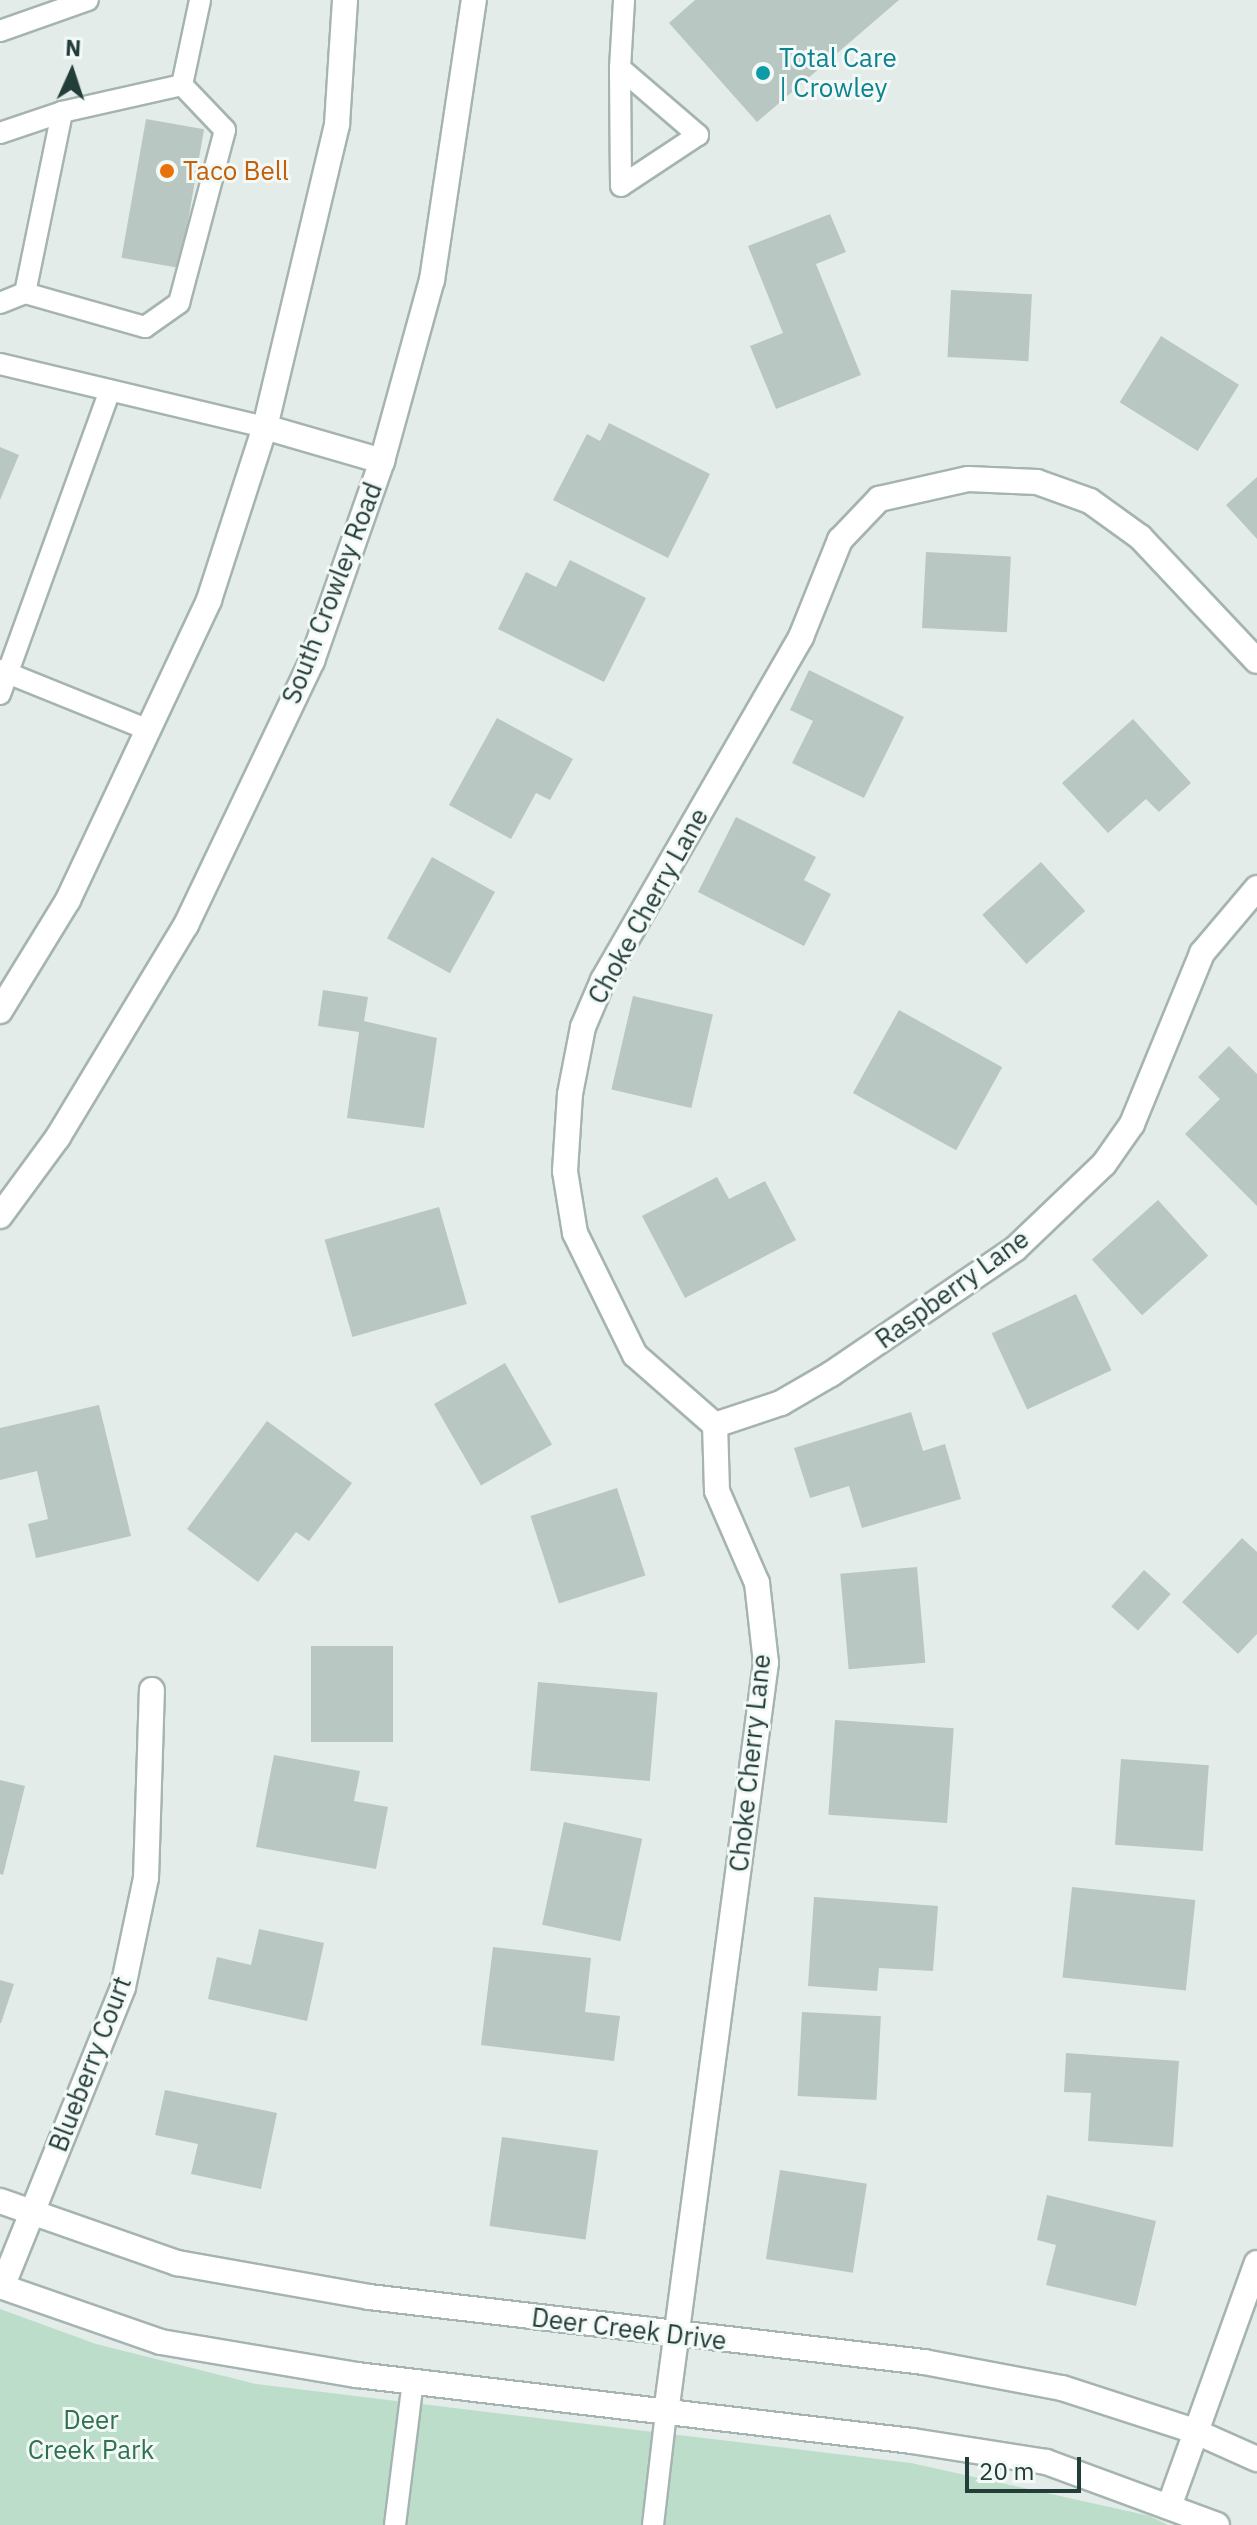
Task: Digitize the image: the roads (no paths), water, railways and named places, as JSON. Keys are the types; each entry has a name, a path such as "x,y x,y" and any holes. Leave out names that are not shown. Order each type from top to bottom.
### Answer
{"street":[{"path":"0,1011 68,900 209,600 265,427 337,124 345,0"},
{"name":"South Crowley Road","path":"0,1216 58,1137 186,925 312,661 382,461 432,280 474,0"},
{"path":"265,427 382,461"},
{"name":"Choke Cherry Lane","path":"666,2413 766,1663 757,1583 717,1491 715,1425 635,1355 600,1293 575,1233 565,1171 570,1094 583,1027 603,980 801,637 840,540 879,499 968,479 1037,482 1090,501 1140,537 1257,661"},
{"name":"Raspberry Lane","path":"715,1425 781,1403 831,1374 1015,1249 1104,1164 1132,1124 1202,953 1257,888"},
{"name":"Blueberry Court","path":"1,2287 123,1987 146,1878 152,1690"},
{"name":"Deer Creek Drive","path":"0,2201 31,2215 177,2263 369,2297 924,2362 1031,2382 1194,2431 1257,2459"},
{"path":"1170,2504 1257,2263"},
{"path":"1,2287 161,2342 413,2381 1046,2462 1170,2504 1217,2525"}],"lane":[{"path":"0,31 88,0"},
{"path":"182,85 200,0"},
{"path":"620,68 698,135 621,186 620,68 624,0"},
{"path":"0,133 62,112 182,85"},
{"path":"0,303 25,293 145,327 179,303 225,130 182,85"},
{"path":"25,293 62,112"},
{"path":"0,364 265,427"},
{"path":"0,694 4,671 110,390"},
{"path":"4,671 146,729"},
{"path":"395,2525 413,2381"},
{"path":"653,2525 666,2413"}],"place":[{"name":"Total Care | Crowley","path":"763,73"},
{"name":"Taco Bell","path":"167,171"}],"park label":[{"name":"Deer Creek Park","path":"91,2435"}]}
